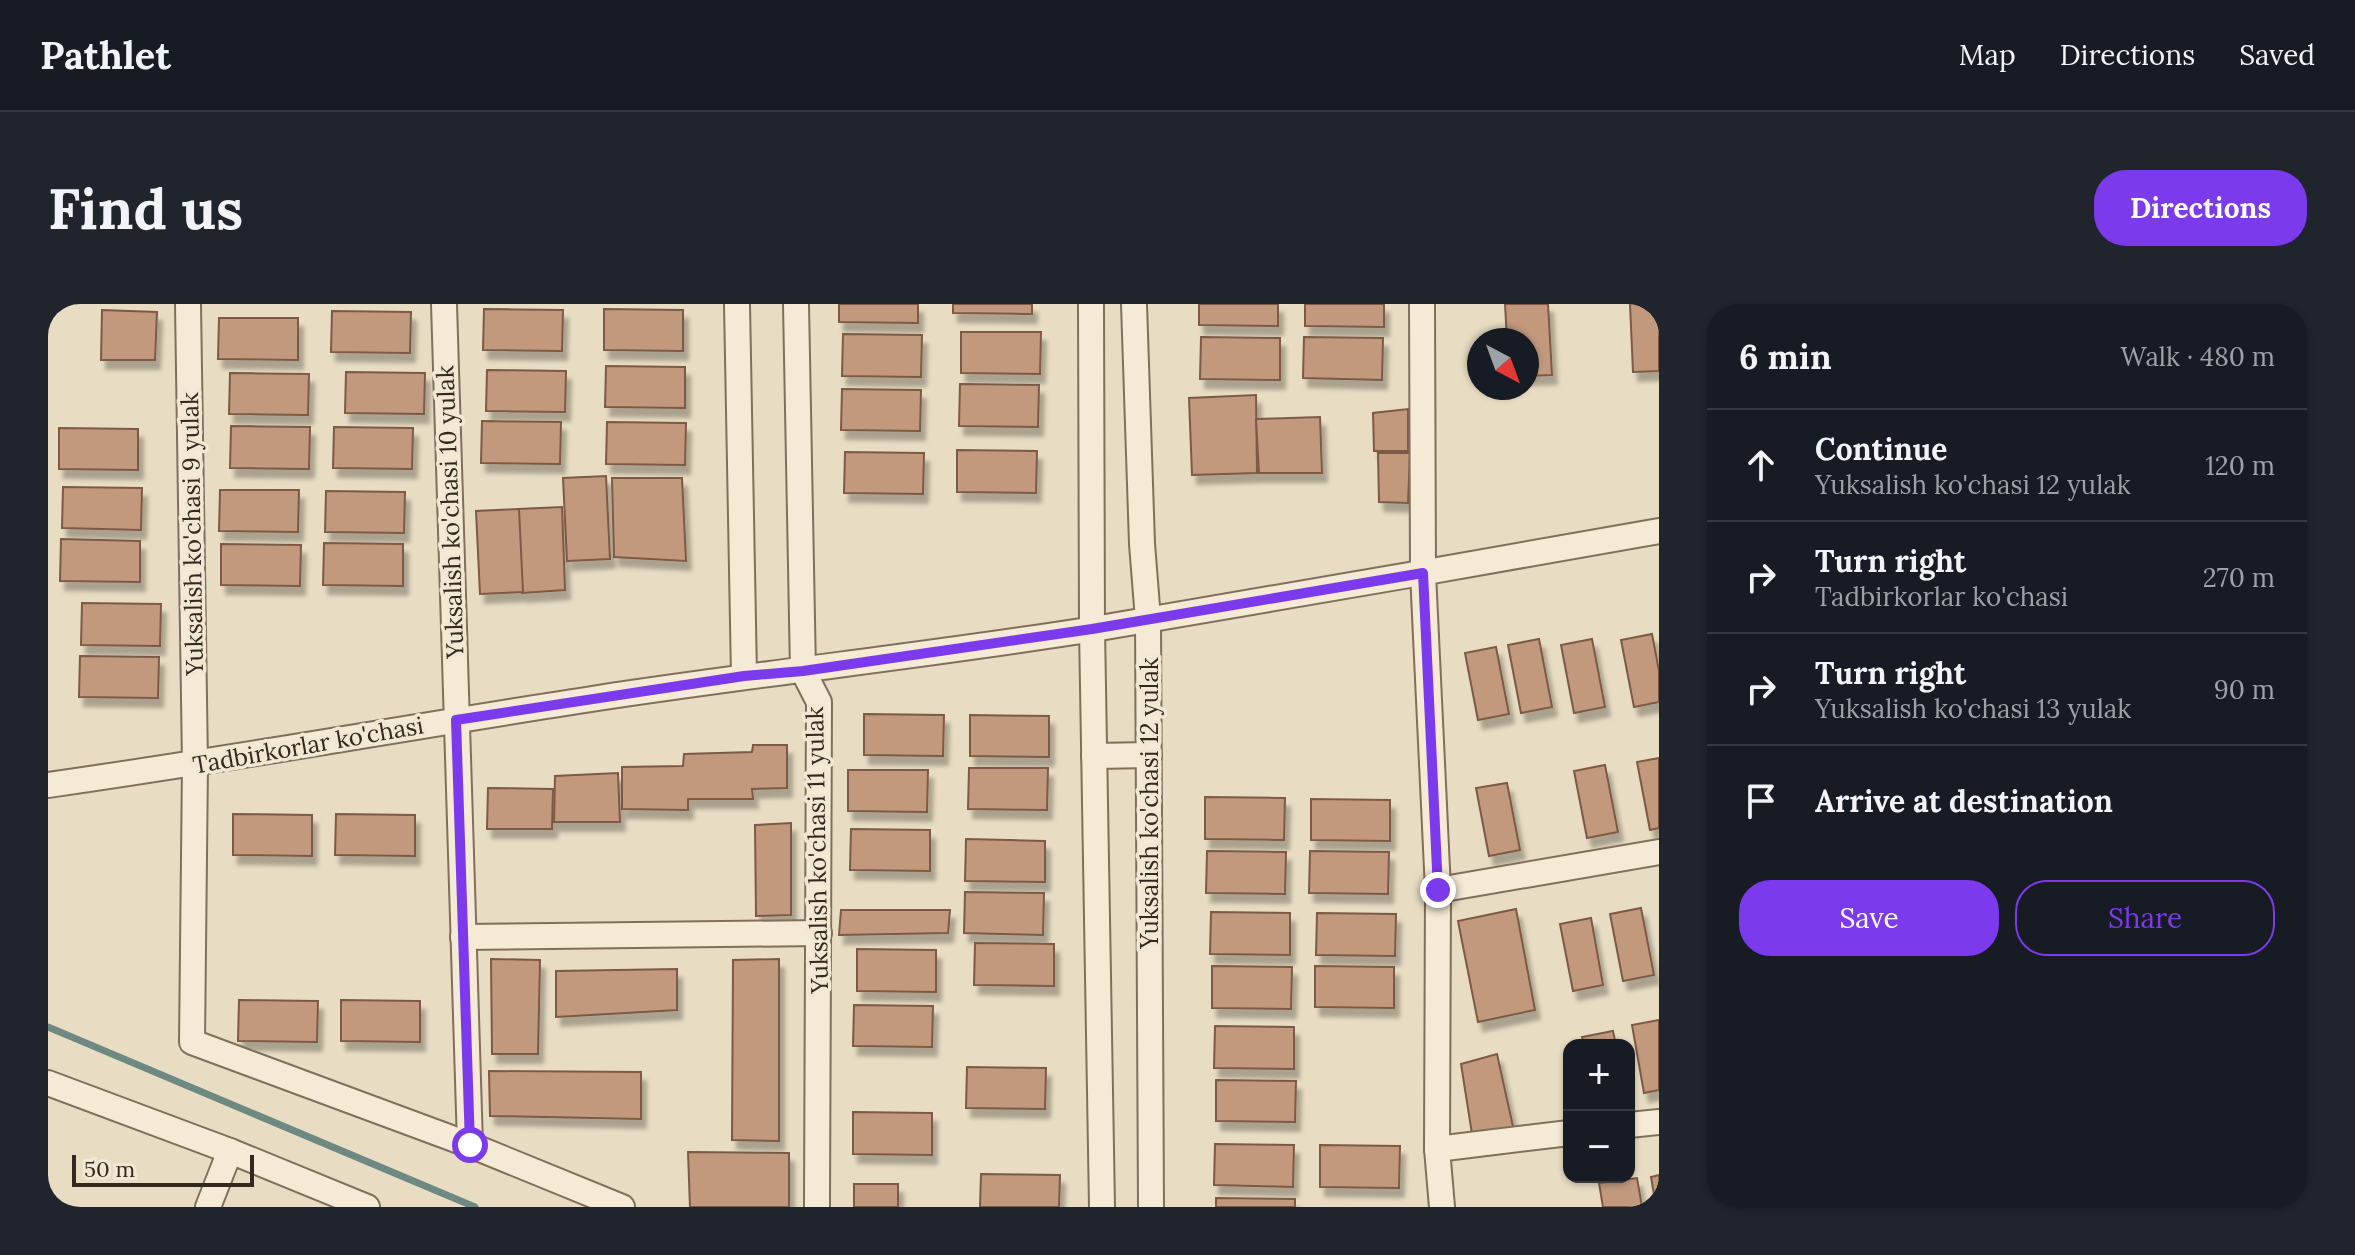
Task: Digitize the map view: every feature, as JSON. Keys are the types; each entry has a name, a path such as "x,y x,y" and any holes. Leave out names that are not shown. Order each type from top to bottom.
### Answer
{"street":[{"name":"Yuksalish ko'chasi 9 yulak","path":"188,304 195,764"},
{"name":"Yuksalish ko'chasi 10 yulak","path":"444,304 456,720"},
{"path":"737,304 744,676"},
{"name":"Yuksalish ko'chasi 11 yulak","path":"796,304 803,671 819,702 817,1207"},
{"path":"1091,304 1092,629 1102,1207"},
{"name":"Yuksalish ko'chasi 12 yulak","path":"1134,304 1142,544 1148,619 1151,1207"},
{"path":"1422,304 1423,573 1438,890 1437,1149 1442,1207"},
{"name":"Tadbirkorlar ko'chasi","path":"48,785 744,676 803,671 1092,629 1659,531"},
{"path":"456,720 470,1145"},
{"path":"1094,756 1149,755"},
{"path":"195,764 192,1042 470,1145 622,1207"},
{"path":"1438,890 1659,852"},
{"path":"463,937 819,933"},
{"path":"48,1083 230,1151 367,1207"},
{"path":"1635,1124 1659,1122"},
{"path":"1437,1149 1563,1134"},
{"path":"208,1207 230,1151"}],"building":[{"path":"839,304 918,304 918,323 839,322"},
{"path":"953,304 1032,304 1032,314 953,313"},
{"path":"1199,304 1278,304 1278,326 1199,325"},
{"path":"1305,304 1384,304 1384,327 1305,326"},
{"path":"1505,304 1548,304 1552,375 1539,376 1539,328 1506,328"},
{"path":"1630,304 1659,304 1659,371 1633,372"},
{"path":"484,309 563,310 562,351 483,350"},
{"path":"604,309 683,310 683,351 604,350"},
{"path":"102,310 157,312 155,360 101,360"},
{"path":"332,311 411,312 410,353 331,352"},
{"path":"219,318 298,318 298,360 218,359"},
{"path":"961,332 1041,332 1040,374 961,373"},
{"path":"843,334 922,335 921,377 842,376"},
{"path":"1201,337 1280,338 1280,380 1200,379"},
{"path":"1304,337 1383,338 1382,380 1303,378"},
{"path":"606,366 685,367 685,408 605,407"},
{"path":"487,370 566,371 565,412 486,411"},
{"path":"346,372 425,373 424,414 345,413"},
{"path":"230,373 309,374 308,415 229,414"},
{"path":"960,384 1039,385 1038,427 959,426"},
{"path":"842,389 921,390 920,431 841,430"},
{"path":"1256,395 1257,473 1192,475 1189,398"},
{"path":"1408,409 1408,451 1374,451 1373,413"},
{"path":"1320,417 1322,473 1259,473 1256,419"},
{"path":"482,421 561,422 560,464 481,463"},
{"path":"607,422 686,423 685,465 606,464"},
{"path":"231,426 310,427 309,469 230,468"},
{"path":"334,427 413,428 412,469 333,468"},
{"path":"59,428 138,429 138,470 59,469"},
{"path":"957,450 1037,451 1036,493 957,492"},
{"path":"845,452 924,453 923,494 844,493"},
{"path":"1378,453 1410,453 1408,503 1379,502"},
{"path":"606,476 610,559 567,561 563,478"},
{"path":"612,478 682,478 686,561 614,557"},
{"path":"63,487 142,488 141,530 62,528"},
{"path":"220,490 299,490 298,532 219,531"},
{"path":"326,491 405,492 404,533 325,532"},
{"path":"562,507 565,590 522,593 518,509"},
{"path":"519,509 523,592 480,594 476,511"},
{"path":"61,539 140,541 140,582 60,581"},
{"path":"324,543 403,544 403,586 323,585"},
{"path":"221,544 301,545 300,586 221,585"},
{"path":"82,603 161,604 160,646 81,645"},
{"path":"1652,634 1659,671 1659,702 1634,707 1621,640"},
{"path":"1539,639 1552,707 1521,713 1508,645"},
{"path":"1592,639 1605,707 1574,713 1561,645"},
{"path":"1496,647 1509,714 1478,720 1465,653"},
{"path":"80,656 159,657 158,698 79,697"},
{"path":"864,714 944,715 943,756 864,755"},
{"path":"970,715 1049,716 1049,757 970,756"},
{"path":"753,745 787,745 787,788 752,789 753,799 688,799 688,810 622,809 622,767 683,766 684,754 752,752"},
{"path":"1659,758 1659,828 1650,830 1637,762"},
{"path":"1605,765 1618,832 1587,838 1574,771"},
{"path":"969,768 1048,768 1047,810 968,809"},
{"path":"848,770 928,770 927,812 848,811"},
{"path":"618,773 620,822 554,822 555,776"},
{"path":"1507,783 1520,850 1489,856 1476,788"},
{"path":"488,788 553,789 552,829 487,829"},
{"path":"1205,797 1285,798 1284,840 1205,839"},
{"path":"1311,799 1390,800 1390,841 1311,840"},
{"path":"233,814 312,815 312,856 233,855"},
{"path":"336,814 415,815 415,856 335,855"},
{"path":"791,823 791,915 756,916 755,825"},
{"path":"851,829 930,830 930,871 850,870"},
{"path":"966,839 1045,841 1045,882 965,881"},
{"path":"1207,851 1286,852 1285,894 1206,893"},
{"path":"1310,851 1389,852 1388,894 1309,893"},
{"path":"965,892 1044,893 1043,935 964,933"},
{"path":"1641,908 1654,975 1623,981 1610,914"},
{"path":"1516,909 1535,1010 1478,1022 1458,921"},
{"path":"841,910 950,910 948,933 839,935"},
{"path":"1211,912 1290,913 1290,955 1210,954"},
{"path":"1317,913 1396,914 1395,956 1316,955"},
{"path":"1591,918 1603,985 1573,991 1560,924"},
{"path":"975,943 1054,944 1054,986 974,985"},
{"path":"857,949 936,950 936,992 857,991"},
{"path":"491,959 540,960 538,1054 492,1054"},
{"path":"779,959 779,1141 732,1140 733,960"},
{"path":"1212,966 1292,967 1291,1009 1212,1008"},
{"path":"1315,966 1394,967 1394,1008 1315,1007"},
{"path":"677,969 677,1010 556,1017 556,971"},
{"path":"239,1000 318,1001 317,1042 238,1041"},
{"path":"341,1000 420,1001 420,1042 341,1041"},
{"path":"854,1005 933,1006 932,1047 853,1046"},
{"path":"1659,1020 1659,1090 1644,1093 1632,1025"},
{"path":"1215,1026 1294,1027 1294,1069 1214,1068"},
{"path":"1613,1031 1615,1039 1582,1039"},
{"path":"1497,1054 1514,1131 1472,1134 1461,1064"},
{"path":"967,1067 1046,1068 1045,1109 966,1108"},
{"path":"489,1071 641,1072 641,1119 490,1116"},
{"path":"1216,1080 1296,1081 1295,1122 1216,1121"},
{"path":"853,1112 932,1113 932,1155 853,1154"},
{"path":"1215,1144 1294,1145 1293,1187 1214,1185"},
{"path":"1320,1145 1400,1146 1399,1188 1320,1187"},
{"path":"688,1152 789,1153 789,1207 690,1207"},
{"path":"981,1174 1060,1175 1059,1207 980,1207"},
{"path":"1659,1175 1659,1207 1656,1207 1651,1177"},
{"path":"1635,1178 1642,1207 1603,1207 1599,1183 1635,1183"},
{"path":"854,1184 898,1184 898,1207 854,1207"},
{"path":"1216,1198 1295,1199 1295,1207 1216,1207"}],"waterway":[{"path":"48,1027 475,1207"}],"route":[{"path":"470,1145 456,720 744,676 803,671 1092,629 1423,573 1438,890"}]}
